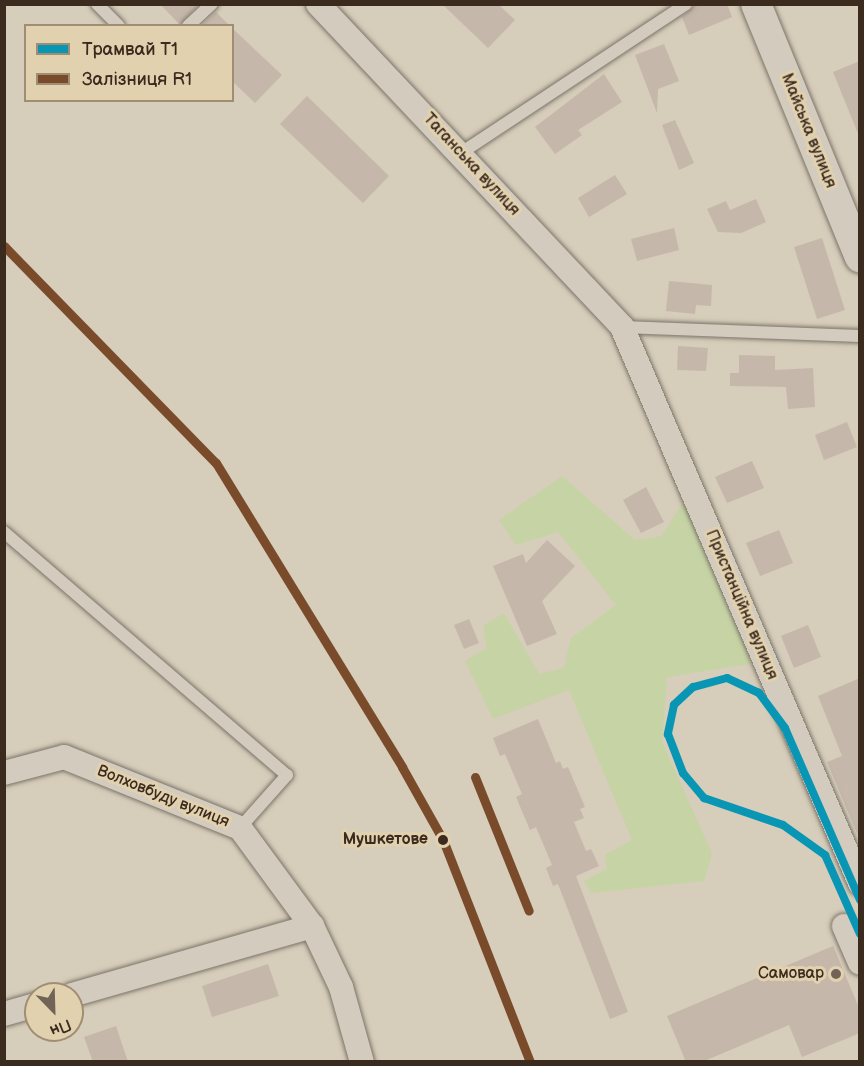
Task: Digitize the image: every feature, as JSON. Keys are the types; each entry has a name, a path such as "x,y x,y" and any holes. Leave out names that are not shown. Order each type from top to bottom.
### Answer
{"street":[{"name":"Таганська вулиця","path":"318,4 461,153 622,327"},
{"name":"Майська вулиця","path":"756,4 860,258"},
{"name":"Пристанційна вулиця","path":"622,327 860,883"},
{"name":"Волховбуду вулиця","path":"4,773 64,757 240,828 312,926 341,987 362,1062"},
{"path":"852,922 860,963"},
{"path":"84,992 312,926"},
{"path":"4,1014 24,1008"}],"lane":[{"path":"97,4 117,24"},
{"path":"190,24 212,4"},
{"path":"461,153 686,4"},
{"path":"622,327 860,336"},
{"path":"4,532 287,775 240,828"}],"green space":[{"path":"562,476 635,540 662,536 686,497 756,663 667,677 662,742 712,853 704,881 591,893 584,881 607,869 605,855 632,840 569,690 493,719 465,661 487,648 483,626 504,613 539,674 564,668 571,638 616,605 558,532 516,545 499,520"}],"building":[{"path":"160,4 199,4 181,24"},
{"path":"442,4 498,4 515,20 488,48"},
{"path":"727,4 732,17 689,35 682,17 694,6"},
{"path":"216,12 228,24 203,24"},
{"path":"234,30 282,75 255,103 234,83"},
{"path":"664,44 679,81 658,89 657,113 635,55"},
{"path":"860,61 860,136 859,136 833,72"},
{"path":"604,74 622,102 578,130 582,135 555,154 535,127"},
{"path":"307,96 389,176 363,203 280,124"},
{"path":"675,120 694,163 679,170 662,125"},
{"path":"615,175 627,194 589,217 578,198"},
{"path":"756,199 766,222 741,233 718,232 707,209 726,201 730,210"},
{"path":"674,228 679,250 637,261 631,239"},
{"path":"822,238 845,310 817,319 794,247"},
{"path":"669,281 712,285 711,306 696,305 695,314 666,311"},
{"path":"678,346 708,348 706,371 677,370"},
{"path":"739,355 775,356 775,370 813,368 815,407 788,409 786,387 730,386 730,373 739,373"},
{"path":"847,422 857,447 824,460 815,435"},
{"path":"752,461 764,488 727,503 715,477"},
{"path":"646,487 664,522 641,533 623,500"},
{"path":"779,530 793,563 760,576 746,543"},
{"path":"547,540 575,566 542,601 557,634 527,646 493,566 523,554 526,563"},
{"path":"469,619 479,643 464,649 454,625"},
{"path":"808,625 821,657 794,668 781,636"},
{"path":"860,678 859,838 827,762 842,756 818,696"},
{"path":"538,719 556,763 560,761 563,769 568,767 585,807 580,809 584,818 574,822 586,851 591,849 599,866 576,876 628,1012 610,1019 558,884 553,886 546,868 552,865 536,827 530,830 516,797 522,794 505,754 500,756 493,738"},
{"path":"833,946 860,1010 860,1033 802,1057 789,1025 702,1062 686,1062 667,1016"},
{"path":"268,964 279,996 212,1017 202,986"},
{"path":"116,1026 128,1062 93,1062 84,1037"}],"tram line":[{"name":"T1","path":"860,900 785,728 759,693 727,678 693,687 674,705 668,734 683,773 704,798 783,825 825,855 860,934"}],"rail line":[{"name":"R1","path":"4,246 216,463 402,767 443,840 530,1062"},
{"name":"R1","path":"475,777 529,911"}],"place":[{"name":"Мушкетове","path":"443,840"},
{"name":"Самовар","path":"836,974"}]}
